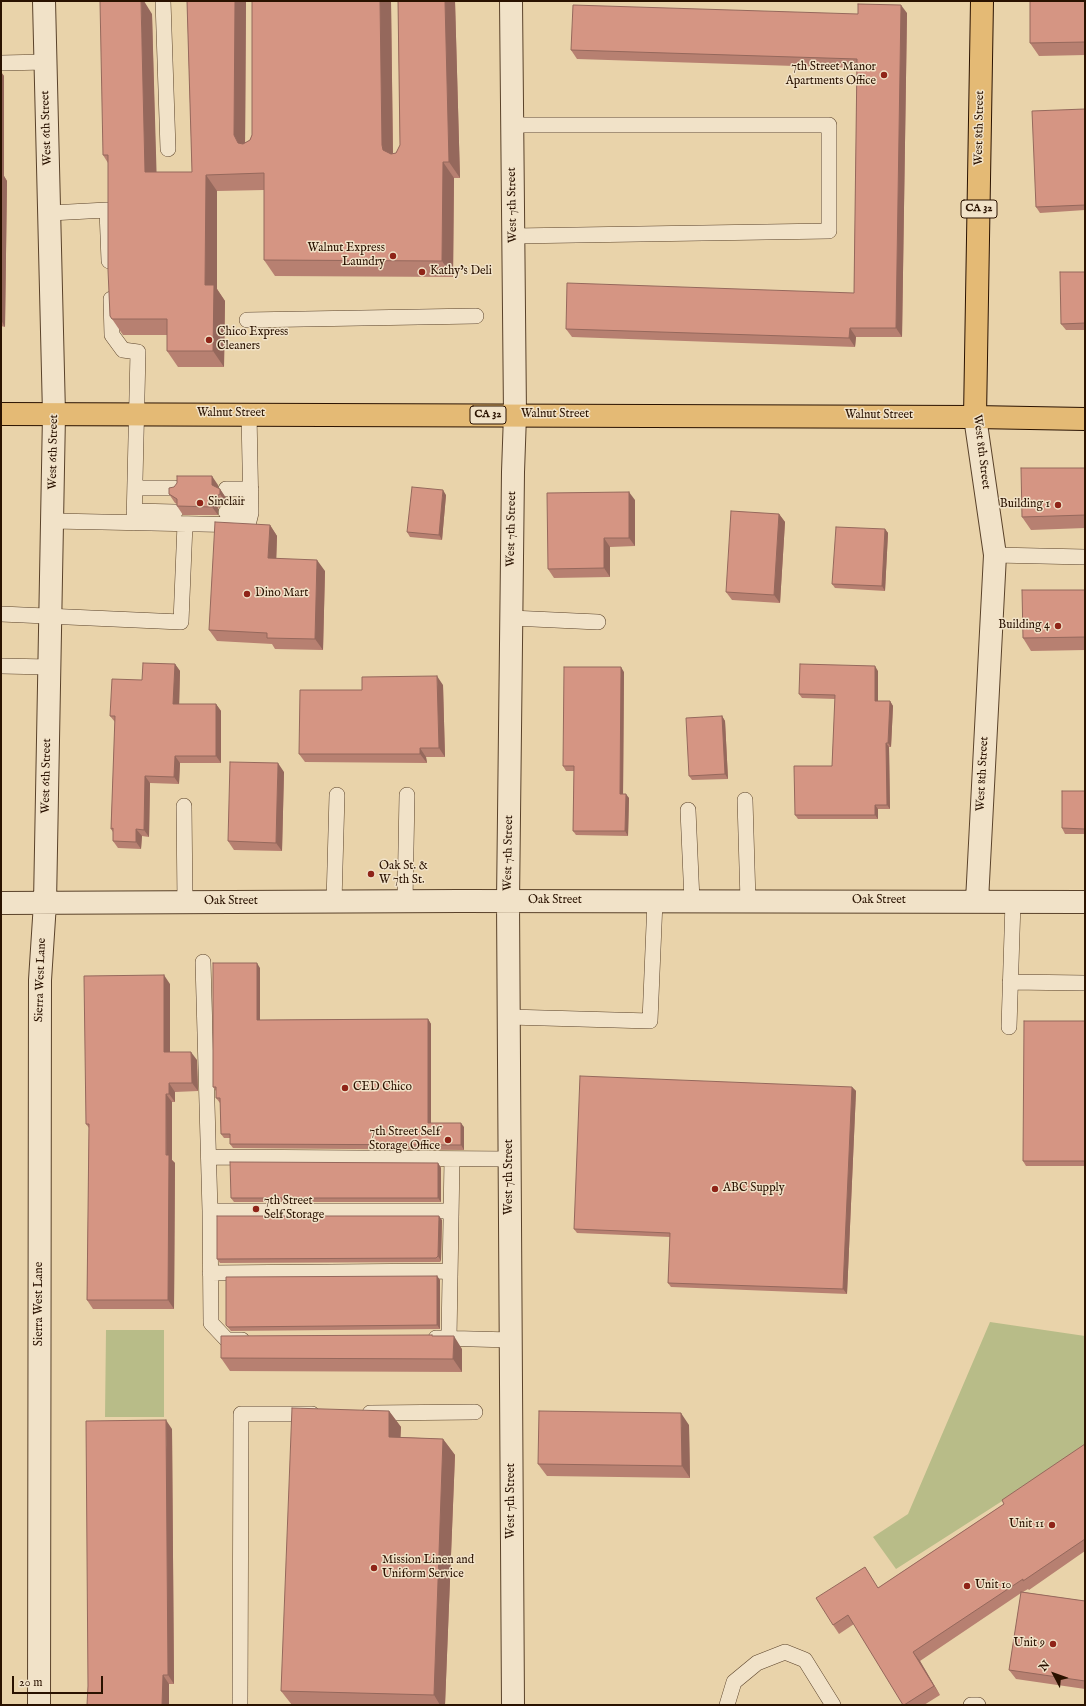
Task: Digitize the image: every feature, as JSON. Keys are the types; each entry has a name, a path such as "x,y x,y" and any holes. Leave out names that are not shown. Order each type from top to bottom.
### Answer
{"main road":[{"name":"West 8th Street","path":"975,417 982,1"},
{"name":"Walnut Street","path":"1,414 975,417 1085,419"}],"street":[{"name":"West 6th Street","path":"44,1 54,414 45,903"},
{"name":"West 7th Street","path":"511,1 516,415 513,472 508,901 513,1705"},
{"name":"West 8th Street","path":"975,417 995,555 977,901"},
{"name":"Oak Street","path":"1,903 405,901 1085,902"},
{"name":"Sierra West Lane","path":"39,1705 40,980 45,903"}],"lane":[{"path":"163,1 168,149"},
{"path":"1,63 46,62"},
{"path":"512,125 829,125 829,231 514,236"},
{"path":"50,213 106,210 109,273"},
{"path":"110,288 112,335 123,350 138,352 138,414 134,517"},
{"path":"247,320 476,316"},
{"path":"134,517 185,524 248,525 251,513 249,414"},
{"path":"135,488 175,488"},
{"path":"226,489 251,489"},
{"path":"52,521 134,517 175,512"},
{"path":"226,512 251,513"},
{"path":"1,614 181,622 185,524"},
{"path":"995,555 1085,557"},
{"path":"511,618 598,622"},
{"path":"1,666 49,667"},
{"path":"334,902 337,795"},
{"path":"405,901 407,795"},
{"path":"744,800 748,901"},
{"path":"184,806 186,903"},
{"path":"688,810 692,901"},
{"path":"509,1017 650,1021 655,901"},
{"path":"1009,1027 1014,902"},
{"path":"203,962 209,1157 211,1323 227,1340 259,1340"},
{"path":"1010,982 1085,983"},
{"path":"209,1157 510,1159"},
{"path":"449,1338 452,1159"},
{"path":"210,1211 451,1212"},
{"path":"210,1273 450,1271"},
{"path":"425,1338 511,1340"},
{"path":"357,1413 475,1412"},
{"path":"240,1705 241,1414 326,1414"},
{"path":"727,1705 734,1682 757,1663 785,1652 805,1660 833,1705"},
{"path":"971,1705 978,1705"}],"green space":[{"path":"990,1322 1085,1336 1085,1448 896,1569 873,1537 908,1514"},
{"path":"106,1330 164,1330 164,1417 105,1417"}],"building":[{"path":"100,1 141,1 145,172 192,172 187,1 235,1 234,135 238,143 243,144 250,140 252,135 252,1 380,1 382,145 383,150 391,154 396,153 400,145 398,1 445,1 449,162 443,162 442,261 264,260 264,173 206,175 205,285 214,285 213,351 167,351 167,319 112,319 110,316 108,270 108,155 103,155"},
{"path":"1030,1 1085,1 1085,42 1030,43"},
{"path":"858,4 901,5 896,328 850,328 849,338 566,329 567,283 854,293 857,59 571,50 573,5 858,14"},
{"path":"1085,109 1085,205 1036,207 1032,111"},
{"path":"1060,272 1085,272 1085,323 1061,324"},
{"name":"Building 1","path":"1021,468 1085,468 1085,515 1022,517"},
{"path":"177,476 212,476 212,485 220,489 220,494 212,499 212,507 177,506 177,499 169,494 169,488 174,487 177,483"},
{"path":"412,487 443,490 439,535 407,532"},
{"path":"629,492 629,538 604,538 604,568 548,569 547,493"},
{"path":"731,511 779,514 774,595 726,592"},
{"path":"215,522 270,525 268,558 317,560 315,639 267,638 267,633 209,630"},
{"path":"836,527 885,529 882,586 832,584"},
{"name":"Building 4","path":"1022,590 1085,590 1085,637 1023,638"},
{"path":"143,663 175,664 173,704 216,704 216,756 175,756 174,777 145,776 144,830 136,829 136,842 113,841 113,828 111,829 115,716 110,716 112,679 142,680"},
{"path":"800,664 875,666 875,701 890,701 888,743 886,743 887,805 875,805 875,815 795,815 794,766 832,766 835,695 799,694"},
{"path":"564,667 621,667 620,794 626,794 625,831 573,831 574,766 563,766"},
{"path":"437,676 439,748 420,748 420,754 299,754 300,690 362,690 362,677"},
{"path":"722,716 725,774 689,776 686,718"},
{"path":"230,762 278,763 276,843 228,841"},
{"path":"1062,791 1085,791 1085,829 1062,828"},
{"path":"213,963 257,963 257,1020 428,1019 428,1123 461,1123 461,1145 230,1144 230,1134 221,1134 220,1098 216,1098 216,1087 213,1087"},
{"path":"164,975 164,1052 191,1052 192,1083 169,1083 169,1094 166,1094 166,1155 169,1155 168,1300 87,1300 89,1124 86,1124 84,976"},
{"path":"1024,1021 1085,1021 1085,1161 1023,1161"},
{"name":"ABC Supply","path":"580,1076 852,1087 843,1289 668,1283 670,1233 574,1229"},
{"path":"230,1162 438,1163 438,1198 231,1198"},
{"path":"217,1216 439,1216 438,1256 436,1258 217,1259"},
{"path":"437,1276 437,1325 228,1327 226,1325 226,1277"},
{"path":"221,1336 454,1336 453,1359 221,1358"},
{"name":"Mission Linen and Uniform Service","path":"292,1408 389,1411 389,1437 443,1439 434,1695 281,1691"},
{"path":"539,1411 681,1413 682,1466 538,1464"},
{"path":"166,1420 168,1675 163,1675 162,1705 87,1705 86,1421"},
{"path":"1085,1444 1085,1539 913,1652 934,1686 903,1705 848,1615 833,1625 816,1598 865,1567 878,1588 1004,1504 1002,1500"},
{"name":"Unit 9","path":"1021,1592 1085,1601 1085,1681 1009,1670"}],"place":[{"name":"7th Street Manor Apartments Office","path":"884,75"},
{"name":"Walnut Express Laundry","path":"393,256"},
{"name":"Kathy’s Deli","path":"422,272"},
{"name":"Chico Express Cleaners","path":"209,340"},
{"name":"Sinclair","path":"200,503"},
{"name":"Building 1","path":"1058,505"},
{"name":"Dino Mart","path":"247,594"},
{"name":"Building 4","path":"1058,626"},
{"name":"Oak St. & W 7th St.","path":"371,874"},
{"name":"CED Chico","path":"345,1088"},
{"name":"7th Street Self Storage Office","path":"448,1140"},
{"name":"ABC Supply","path":"715,1189"},
{"name":"7th Street Self Storage","path":"256,1209"},
{"name":"Unit 11","path":"1052,1525"},
{"name":"Mission Linen and Uniform Service","path":"374,1568"},
{"name":"Unit 10","path":"967,1586"},
{"name":"Unit 9","path":"1053,1644"}]}
